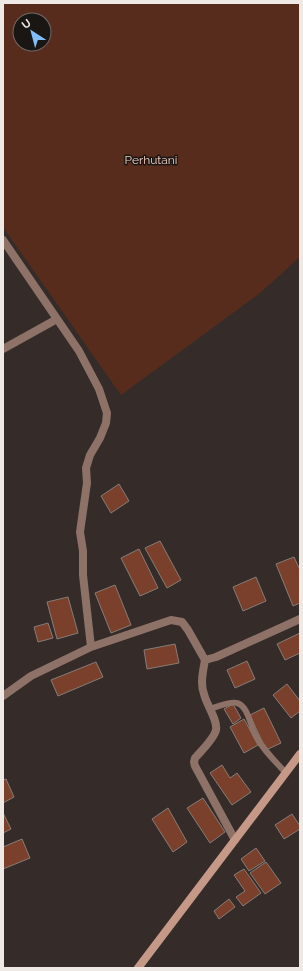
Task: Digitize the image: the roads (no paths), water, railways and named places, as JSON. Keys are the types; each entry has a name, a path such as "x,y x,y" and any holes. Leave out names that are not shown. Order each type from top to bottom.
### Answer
{"street":[{"path":"3,240 80,351 99,389 107,413 106,423 100,438 90,455 86,468 87,483 80,532 91,647"},
{"path":"3,349 57,319"},
{"path":"205,660 216,657 300,618"},
{"path":"3,696 31,676 91,647 171,620 182,622 205,660 202,677 203,693 216,723 216,730 212,738 195,758 194,762 235,840"},
{"path":"138,968 300,754"}],"lane":[{"path":"210,709 234,702 238,703 246,712 255,735 268,754 286,773"}],"park label":[{"name":"Perhutani","path":"151,160"}]}
